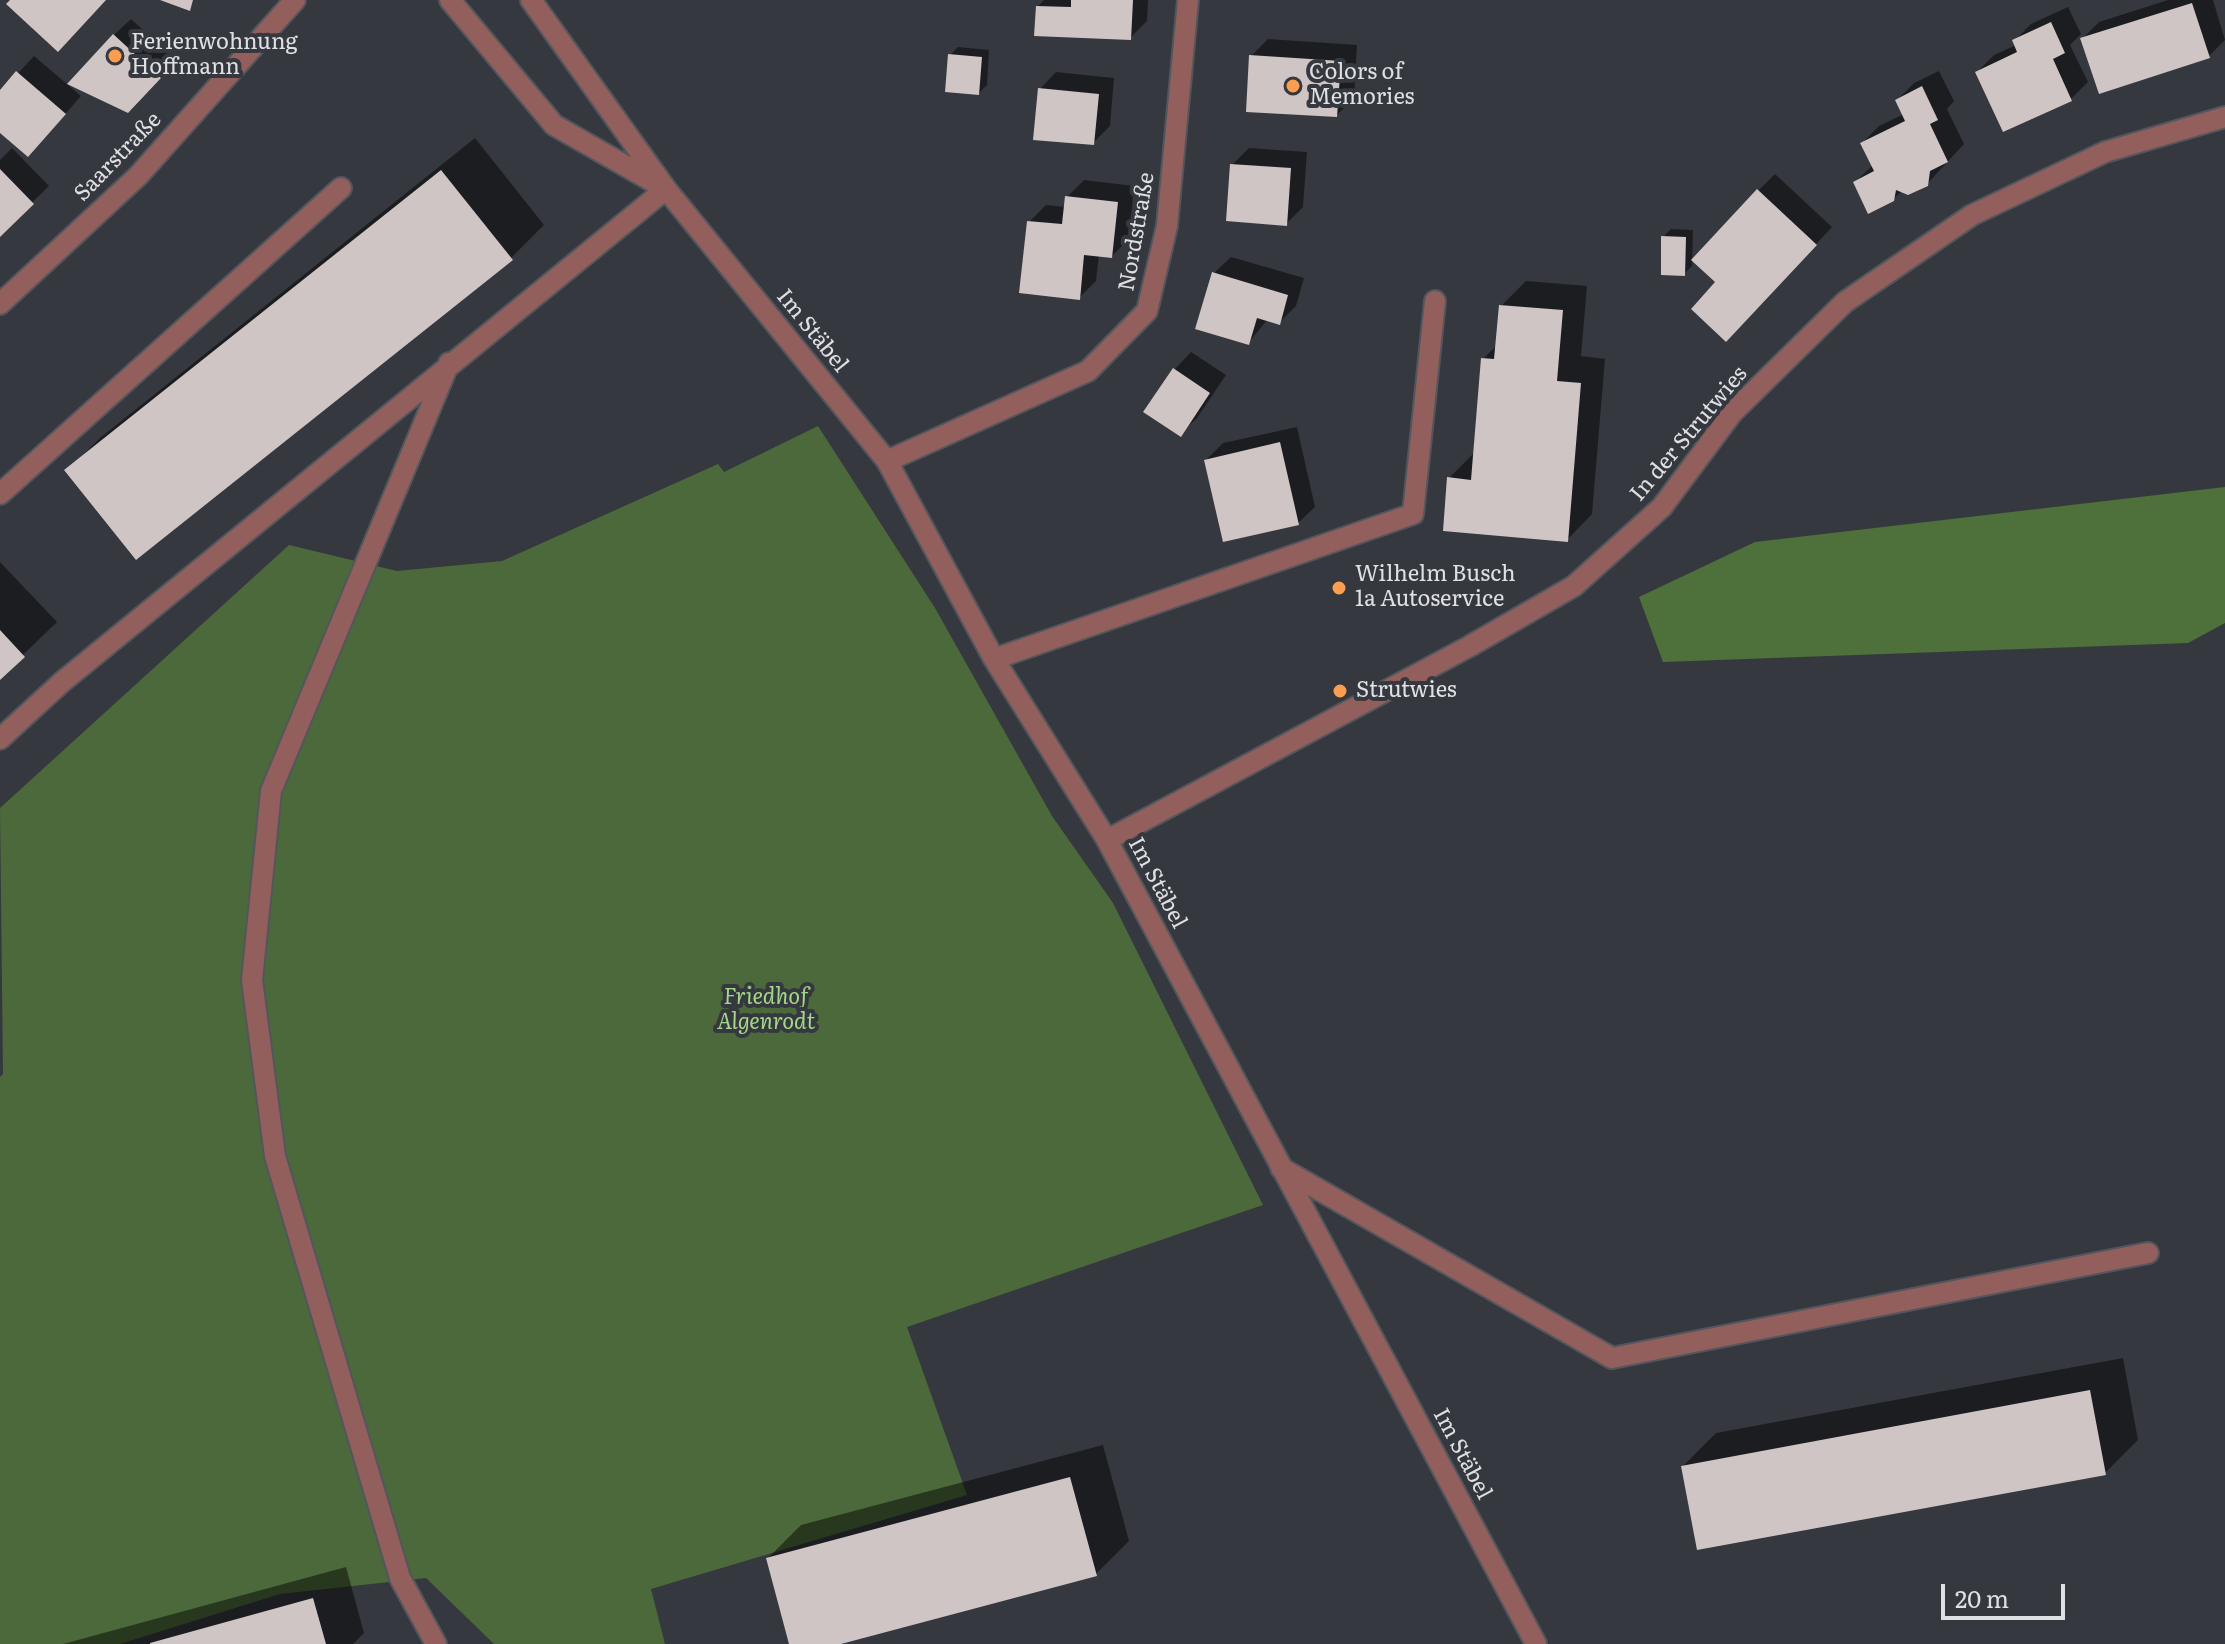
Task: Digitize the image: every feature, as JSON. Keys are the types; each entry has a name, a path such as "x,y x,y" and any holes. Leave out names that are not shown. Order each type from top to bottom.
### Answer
{"street":[{"name":"Saarstraße","path":"0,304 138,176 295,0"},
{"name":"Im Stäbel","path":"450,0 554,125 666,189"},
{"name":"Im Stäbel","path":"531,0 666,189 887,461 994,659 1107,840 1536,1644"},
{"name":"Nordstraße","path":"887,461 1088,371 1147,311 1167,226 1188,0"},
{"name":"In der Strutwies","path":"1107,840 1470,646 1574,586 1662,507 1732,413 1845,302 1972,215 2105,152 2225,117"},
{"path":"0,494 341,188"},
{"path":"0,739 62,682 449,363 666,189"},
{"path":"994,659 1413,514 1435,301"},
{"path":"436,1644 400,1578 275,1156 252,980 271,791 449,363"},
{"path":"1281,1168 1612,1358 2148,1253"}],"green space":[{"name":"Friedhof Algenrodt","path":"818,426 935,608 1052,816 1113,903 1263,1205 907,1327 967,1495 651,1589 665,1644 494,1644 426,1578 280,1594 120,1644 0,1644 0,1077 3,1074 0,808 289,545 397,571 502,561 718,464 724,472"},
{"path":"2225,487 2225,623 2188,643 1663,662 1639,597 1755,542"}],"building":[{"path":"10,0 106,0 58,52 6,4"},
{"path":"160,0 193,0 190,11"},
{"path":"1071,0 1133,0 1131,40 1034,36 1036,6 1071,7"},
{"path":"2192,3 2210,58 2099,94 2080,38"},
{"path":"2051,22 2065,53 2053,59 2072,101 2003,132 1975,72 2017,52 2012,40"},
{"name":"Ferienwohnung Hoffmann","path":"113,34 161,78 128,113 67,84"},
{"path":"948,54 982,57 979,95 945,92"},
{"name":"Colors of Memories","path":"1249,55 1341,61 1337,117 1246,112"},
{"path":"16,71 66,114 28,157 0,133 0,90"},
{"path":"1922,86 1938,120 1930,124 1948,162 1930,171 1928,186 1908,195 1896,190 1894,201 1868,214 1853,182 1874,171 1860,143 1905,121 1895,100"},
{"path":"1038,88 1099,94 1094,145 1033,140"},
{"path":"1230,164 1291,168 1287,226 1226,221"},
{"path":"0,169 34,204 0,237"},
{"path":"441,170 513,260 136,560 64,470"},
{"path":"1757,189 1817,245 1726,342 1691,309 1715,282 1691,260"},
{"path":"1065,196 1118,202 1112,258 1084,255 1080,300 1019,293 1027,221 1062,224"},
{"path":"1661,236 1686,237 1685,276 1661,275"},
{"path":"1212,272 1288,295 1280,325 1257,318 1249,345 1195,329"},
{"name":"Wilhelm Busch 1a Autoservice","path":"1499,305 1563,310 1557,381 1581,383 1568,542 1443,531 1447,477 1471,480 1481,358 1494,359"},
{"path":"1173,368 1210,393 1181,437 1143,412"},
{"path":"1280,442 1299,525 1223,542 1204,460"},
{"path":"0,630 25,657 0,680"},
{"path":"2090,1390 2106,1475 1697,1550 1681,1466"},
{"path":"1070,1477 1097,1576 841,1644 789,1644 766,1558"},
{"path":"313,1598 326,1644 150,1644 150,1643"}],"place":[{"name":"Ferienwohnung Hoffmann","path":"115,56"},
{"name":"Colors of Memories","path":"1293,86"},
{"name":"Wilhelm Busch 1a Autoservice","path":"1339,588"},
{"name":"Strutwies","path":"1340,691"}]}
